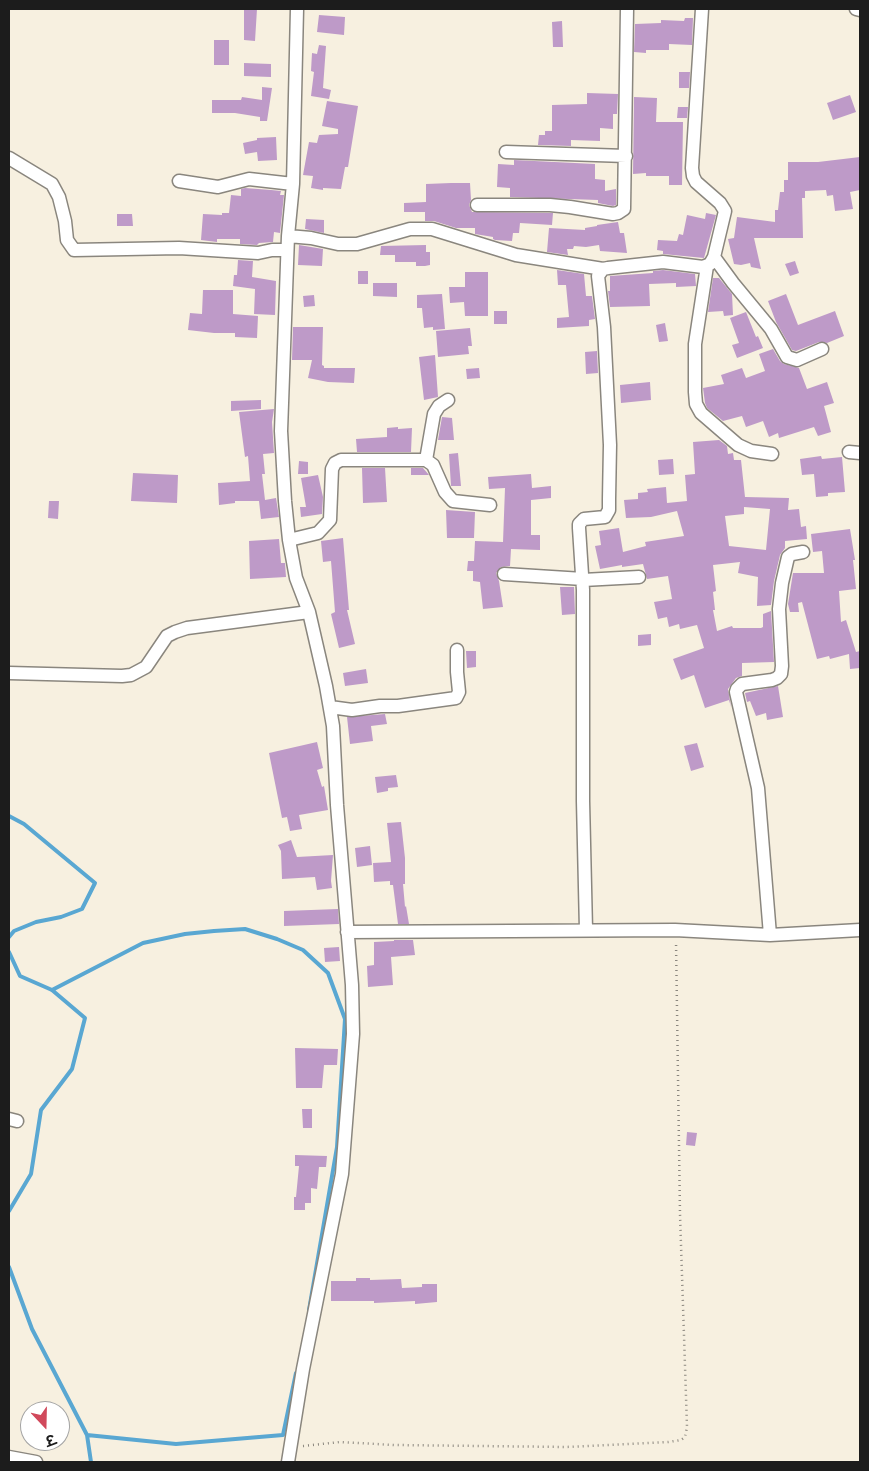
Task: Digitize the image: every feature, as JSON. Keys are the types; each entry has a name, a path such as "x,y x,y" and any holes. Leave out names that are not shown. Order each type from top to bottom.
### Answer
{"street":[{"path":"288,1462 342,1174 353,1034 352,985 330,708 309,612 296,578 284,501 281,432 287,250 293,184 297,9"},
{"path":"477,205 570,206 618,213 624,210 627,9"},
{"path":"702,9 692,168 696,182 720,203 725,210 710,261 696,344 696,404 701,413 738,445 751,451 772,454"},
{"path":"856,9 860,10"},
{"path":"506,152 626,156"},
{"path":"9,158 52,184 59,197 65,221 67,240 74,250 179,248 258,253 272,250 287,250"},
{"path":"179,181 218,187 249,179 293,184"},
{"path":"288,236 311,238 338,244 358,244 410,229 432,230 516,255 603,269 662,262 702,267 710,261"},
{"path":"710,261 733,283 771,329 787,357 797,360 822,349"},
{"path":"586,930 583,801 583,579 579,524 584,519 605,517 609,510 610,445 604,327 597,282 598,276 603,269"},
{"path":"426,460 434,414 439,406 448,400"},
{"path":"289,540 318,533 330,520 332,469 338,461 347,459 426,460 433,465 445,492 453,501 490,505"},
{"path":"770,935 758,788 736,692 742,684 772,680 781,674 779,624 782,583 788,557 792,554 803,552"},
{"path":"504,574 583,579 639,577"},
{"path":"9,673 132,675 146,667 167,636 175,632 187,628 309,612"},
{"path":"330,708 352,710 456,698 459,692 456,672 457,650"},
{"path":"347,932 675,930 770,935 860,930"},
{"path":"9,1457 36,1462"}],"path":[{"path":"290,1447 340,1442 404,1445 566,1447 668,1442 681,1440 685,1437 687,1427 680,1214 675,930"}],"building":[{"path":"244,9 257,9 255,41 244,40"},
{"path":"319,15 345,17 344,35 317,32"},
{"path":"685,18 693,18 692,45 669,44 669,50 646,50 646,53 634,52 635,24 661,23 661,20 684,21"},
{"path":"562,21 563,47 553,47 552,22"},
{"path":"214,40 229,40 229,65 214,65"},
{"path":"319,45 326,46 323,88 331,90 329,99 311,96 314,72 311,71 312,53 317,54"},
{"path":"244,63 271,64 271,77 244,76"},
{"path":"679,72 690,72 689,88 679,88"},
{"path":"262,87 272,88 267,121 260,121 260,117 235,113 212,113 212,100 241,100 242,97 262,100"},
{"path":"587,93 618,94 617,114 613,114 613,129 600,128 600,141 571,140 571,146 538,145 539,135 545,135 545,131 552,131 552,105 587,104"},
{"path":"850,95 856,112 833,120 827,103"},
{"path":"634,97 657,98 656,122 683,122 682,185 669,185 669,176 646,176 646,173 633,174"},
{"path":"327,101 358,106 348,167 345,167 341,189 323,188 323,190 311,188 313,176 303,175 309,142 317,143 319,135 338,134 338,129 322,126"},
{"path":"678,107 688,107 687,118 677,118"},
{"path":"276,137 277,160 258,161 257,152 245,154 243,143 257,140 257,138"},
{"path":"860,157 860,190 850,192 853,209 835,211 833,195 827,196 826,190 805,191 805,198 802,198 803,238 754,238 761,269 751,267 750,263 734,264 728,239 734,238 737,217 775,222 775,210 778,210 780,192 784,192 784,180 788,180 788,162 818,162"},
{"path":"514,160 595,164 595,179 605,180 605,191 616,189 616,205 598,203 598,200 510,197 510,188 497,187 498,164 514,165"},
{"path":"470,183 471,200 469,205 472,212 553,213 552,225 520,223 519,233 513,233 512,241 495,240 493,237 475,234 475,228 456,228 434,221 425,221 425,212 404,212 404,203 426,202 426,184"},
{"path":"241,189 281,191 280,195 284,195 280,233 274,232 273,242 259,243 257,245 240,244 240,239 217,239 217,242 201,240 203,214 222,215 222,213 229,213 231,195 241,196"},
{"path":"706,213 716,215 704,258 663,254 663,251 657,250 658,240 677,241 679,234 683,235 687,215 705,219"},
{"path":"117,214 132,214 133,226 117,226"},
{"path":"306,219 324,220 324,233 305,229"},
{"path":"618,222 620,233 624,233 627,253 600,251 599,245 574,246 573,249 567,249 568,255 547,252 549,228 585,230 585,228 597,225"},
{"path":"299,245 323,249 322,266 298,265"},
{"path":"426,245 426,252 430,252 430,265 416,266 416,262 395,262 395,255 380,255 381,246"},
{"path":"238,260 253,261 252,277 276,281 275,315 254,314 255,289 233,286 234,275 237,275"},
{"path":"795,261 799,273 790,276 785,264"},
{"path":"557,270 584,274 586,296 592,296 595,319 589,320 589,326 557,328 557,318 569,317 566,285 558,285"},
{"path":"663,270 695,274 696,286 676,287 676,283 649,284 650,306 610,307 608,291 610,291 610,276 653,273 653,271"},
{"path":"358,271 368,271 368,284 358,284"},
{"path":"465,272 488,272 488,316 465,316 464,302 450,303 449,287 465,287"},
{"path":"713,278 719,278 732,294 733,315 724,316 723,311 708,312"},
{"path":"373,283 397,283 397,297 373,296"},
{"path":"203,290 233,290 233,314 258,316 257,338 235,337 235,333 188,330 190,313 202,314"},
{"path":"442,294 445,329 433,330 433,327 424,328 422,308 417,308 417,295"},
{"path":"786,294 798,325 835,311 844,336 827,343 819,342 796,351 792,350 776,322 768,301"},
{"path":"314,295 315,306 304,307 303,296"},
{"path":"494,311 507,311 507,324 494,324"},
{"path":"746,312 756,337 758,336 763,348 737,358 732,345 739,343 730,318"},
{"path":"665,323 668,341 659,342 656,325"},
{"path":"293,327 323,327 322,365 324,368 355,368 354,383 328,382 308,378 312,360 292,360"},
{"path":"470,328 472,346 468,346 469,354 438,357 436,331"},
{"path":"773,349 784,364 799,368 807,389 827,382 834,403 824,406 831,432 818,436 814,427 779,438 778,433 769,437 763,421 746,427 742,416 723,421 707,408 703,388 724,384 721,375 742,368 746,378 765,371 759,354"},
{"path":"597,351 598,373 586,374 585,352"},
{"path":"435,355 438,397 424,400 419,357"},
{"path":"479,368 480,378 467,379 466,369"},
{"path":"650,382 651,400 621,403 620,385"},
{"path":"261,400 261,409 231,411 231,401"},
{"path":"274,409 272,422 274,453 263,454 265,474 262,474 265,500 276,498 279,517 261,519 259,501 235,501 235,503 219,505 218,483 250,481 248,456 245,457 239,412"},
{"path":"442,417 452,418 454,440 438,440"},
{"path":"398,427 398,429 412,428 411,452 357,452 356,439 387,437 387,428"},
{"path":"719,440 727,446 728,454 733,453 734,460 741,460 745,497 789,498 788,510 799,509 801,527 806,526 807,539 785,541 785,548 780,555 774,581 771,605 757,606 758,577 738,573 740,562 713,565 716,591 713,592 715,610 713,610 717,631 732,626 733,628 761,628 763,627 763,614 771,611 774,662 742,663 742,676 736,678 728,689 731,707 729,700 705,708 694,675 681,680 673,659 704,648 697,625 680,629 679,624 669,627 667,617 658,619 654,602 672,599 668,576 647,579 643,564 600,569 595,546 601,545 599,531 619,528 623,552 646,546 645,542 684,536 677,511 651,517 626,518 624,500 638,499 638,493 648,492 647,489 666,487 667,503 687,501 685,475 695,474 693,442","holes":["744,507 770,509 766,550 729,546 725,516 744,514"]},
{"path":"458,453 461,486 451,486 449,454"},
{"path":"821,456 822,459 842,457 845,492 828,493 828,496 816,497 814,474 802,475 800,459"},
{"path":"673,459 674,474 659,475 658,460"},
{"path":"299,461 308,462 308,474 298,474"},
{"path":"362,468 385,468 387,502 363,503"},
{"path":"411,468 423,468 429,475 411,475"},
{"path":"133,473 178,475 177,503 131,501"},
{"path":"531,474 532,488 551,486 551,498 531,500 531,535 540,535 540,550 511,549 510,566 501,567 496,573 503,607 483,609 480,582 473,581 473,571 467,571 468,561 474,561 475,541 503,542 505,488 489,489 488,477"},
{"path":"318,475 323,497 322,514 301,517 300,507 306,507 301,478"},
{"path":"49,501 59,501 58,519 48,518"},
{"path":"446,510 475,512 474,538 447,538"},
{"path":"850,529 855,560 853,560 856,589 839,591 841,622 846,620 856,652 860,651 860,668 850,669 849,654 830,659 829,656 817,659 802,602 798,603 799,612 790,612 788,604 793,573 824,573 822,551 813,552 811,534"},
{"path":"343,538 349,610 347,610 355,644 339,648 331,614 335,612 331,561 323,562 321,541"},
{"path":"279,539 281,563 285,563 286,577 250,579 249,541"},
{"path":"560,587 574,587 575,614 562,615"},
{"path":"651,634 651,645 638,646 638,635"},
{"path":"466,651 476,651 476,667 467,668"},
{"path":"366,669 368,683 345,686 343,673"},
{"path":"778,686 783,717 767,720 766,713 756,716 750,701 747,702 745,693"},
{"path":"385,714 387,724 371,726 373,741 350,744 347,717"},
{"path":"317,742 323,768 317,770 322,787 324,786 328,810 299,815 302,829 290,831 287,817 282,818 269,753"},
{"path":"697,743 704,767 691,771 684,746"},
{"path":"396,775 398,787 388,788 388,791 377,793 375,777"},
{"path":"401,822 405,858 405,884 403,884 409,924 398,924 393,885 390,885 390,881 374,882 373,863 391,862 387,823"},
{"path":"291,840 297,857 333,855 332,888 317,890 315,877 282,879 281,851 278,845"},
{"path":"370,846 372,865 357,867 355,848"},
{"path":"338,909 339,924 284,926 284,911"},
{"path":"413,940 415,955 391,957 393,985 368,987 367,966 374,965 374,942"},
{"path":"339,947 340,961 325,962 324,948"},
{"path":"295,1048 338,1049 337,1065 324,1065 322,1088 296,1088"},
{"path":"302,1109 312,1109 312,1128 303,1128"},
{"path":"687,1132 697,1133 695,1146 686,1145"},
{"path":"295,1155 327,1156 326,1167 319,1167 317,1189 311,1188 311,1203 305,1203 305,1210 294,1210 299,1166 295,1166"},
{"path":"356,1278 370,1278 370,1280 401,1279 402,1288 422,1287 422,1284 437,1284 437,1302 415,1304 415,1301 374,1303 374,1301 331,1301 331,1281 356,1281"}],"waterway":[{"path":"9,816 24,824 95,883 82,909 61,917 36,922 14,931 9,937"},
{"path":"52,990 143,943 185,934 245,929 303,950 328,973 345,1019 337,1147 309,1310"},
{"path":"9,952 20,976 52,990 85,1018 72,1069 41,1110 31,1174 9,1211"},
{"path":"9,1267 32,1329 87,1435 91,1462"},
{"path":"87,1435 176,1444 283,1435 296,1373"}]}
